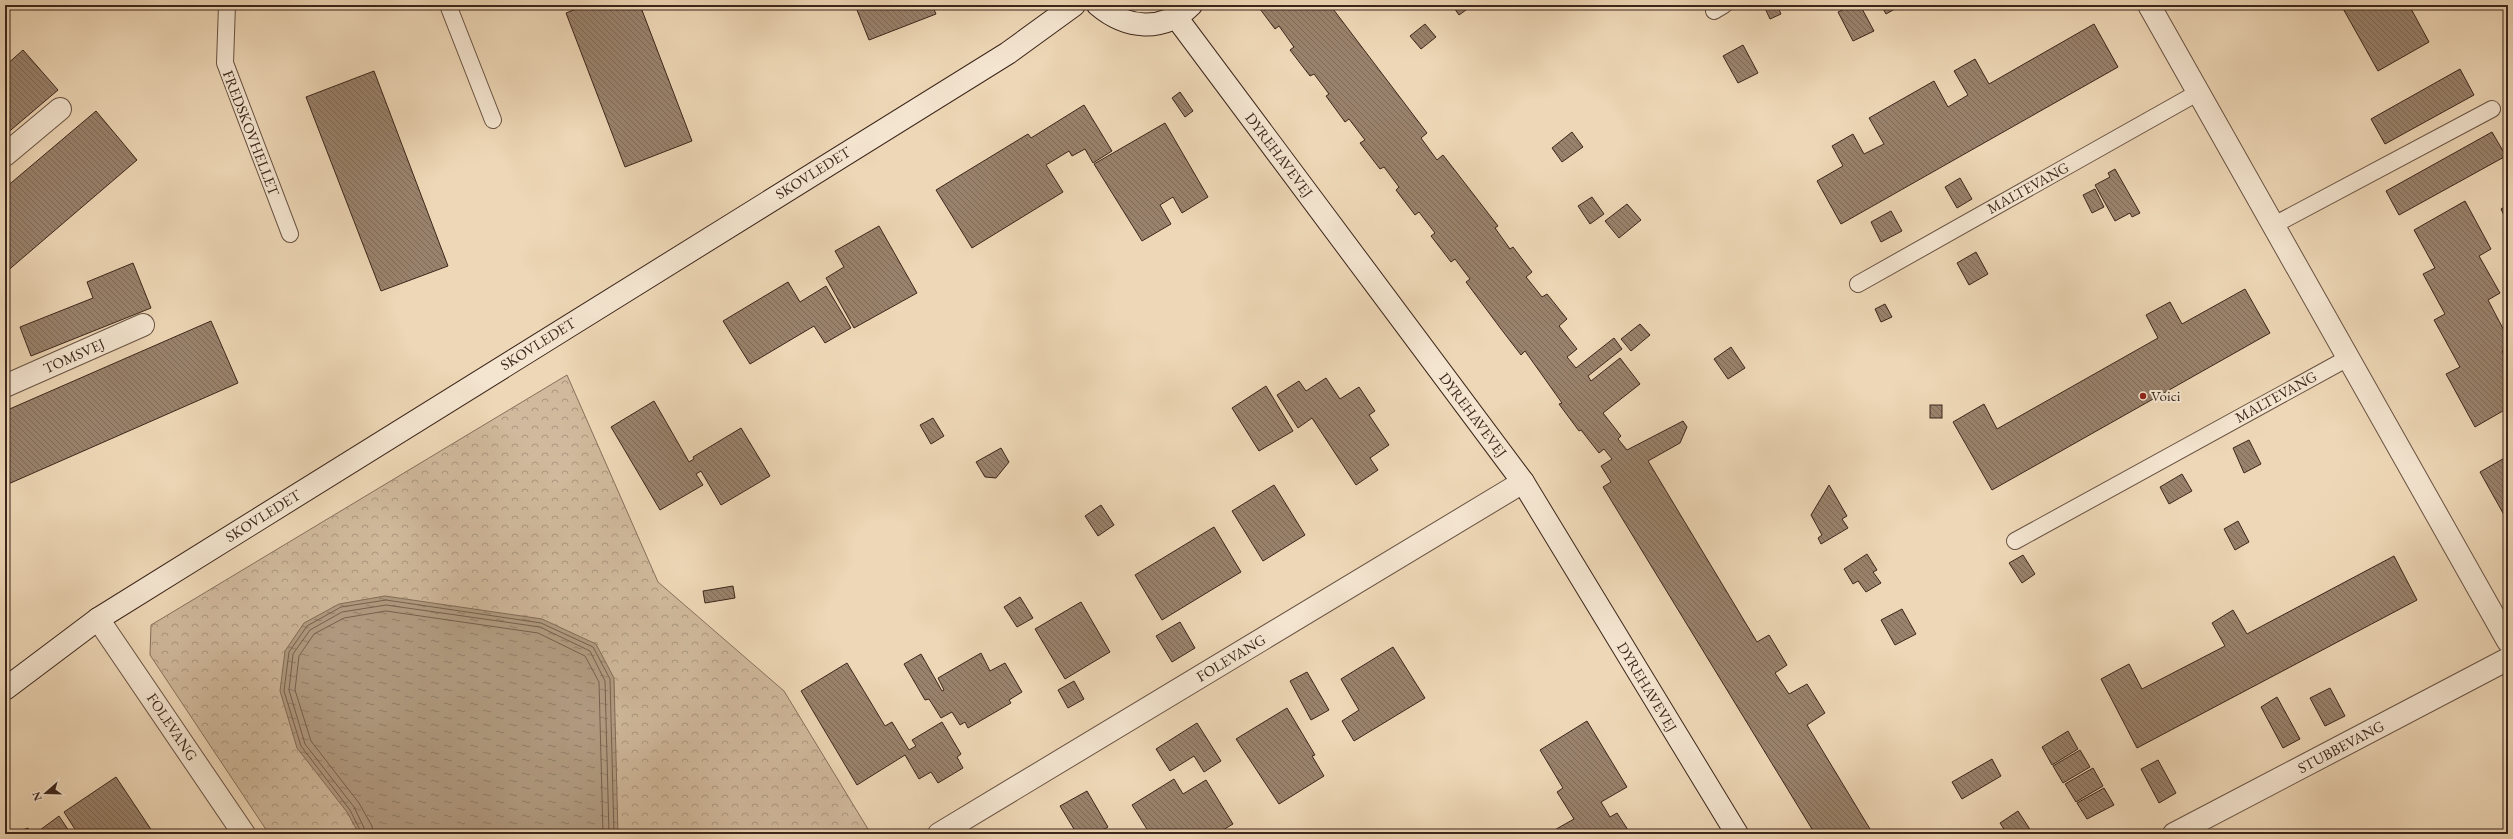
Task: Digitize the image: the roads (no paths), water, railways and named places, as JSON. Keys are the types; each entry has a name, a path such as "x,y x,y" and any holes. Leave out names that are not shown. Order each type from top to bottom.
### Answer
{"street":[{"name":"SKOVLEDET","path":"5,689 98,619 1008,53 1074,5"},
{"path":"1098,5 1117,19 1140,26 1164,22 1183,11"},
{"path":"2149,5 2508,641"},
{"name":"DYREHAVEVEJ","path":"1183,11 1523,482 1736,834"},
{"path":"5,155 60,109"},
{"name":"TOMSVEJ","path":"5,386 143,325"},
{"name":"FOLEVANG","path":"939,834 1523,482"},
{"name":"FOLEVANG","path":"98,619 244,834"},
{"name":"STUBBEVANG","path":"2174,834 2508,659"}],"lane":[{"name":"FREDSKOVHELLET","path":"227,5 225,63 290,234"},
{"path":"448,5 493,120"},
{"name":"MALTEVANG","path":"1858,284 2199,92"},
{"path":"2274,225 2492,109"},
{"name":"MALTEVANG","path":"2015,540 2348,358"}],"water":[{"path":"385,596 542,619 596,644 614,678 618,834 359,834 347,812 297,748 280,691 285,651 304,623 339,604"}],"place":[{"name":"Voici","path":"2143,396"}]}
